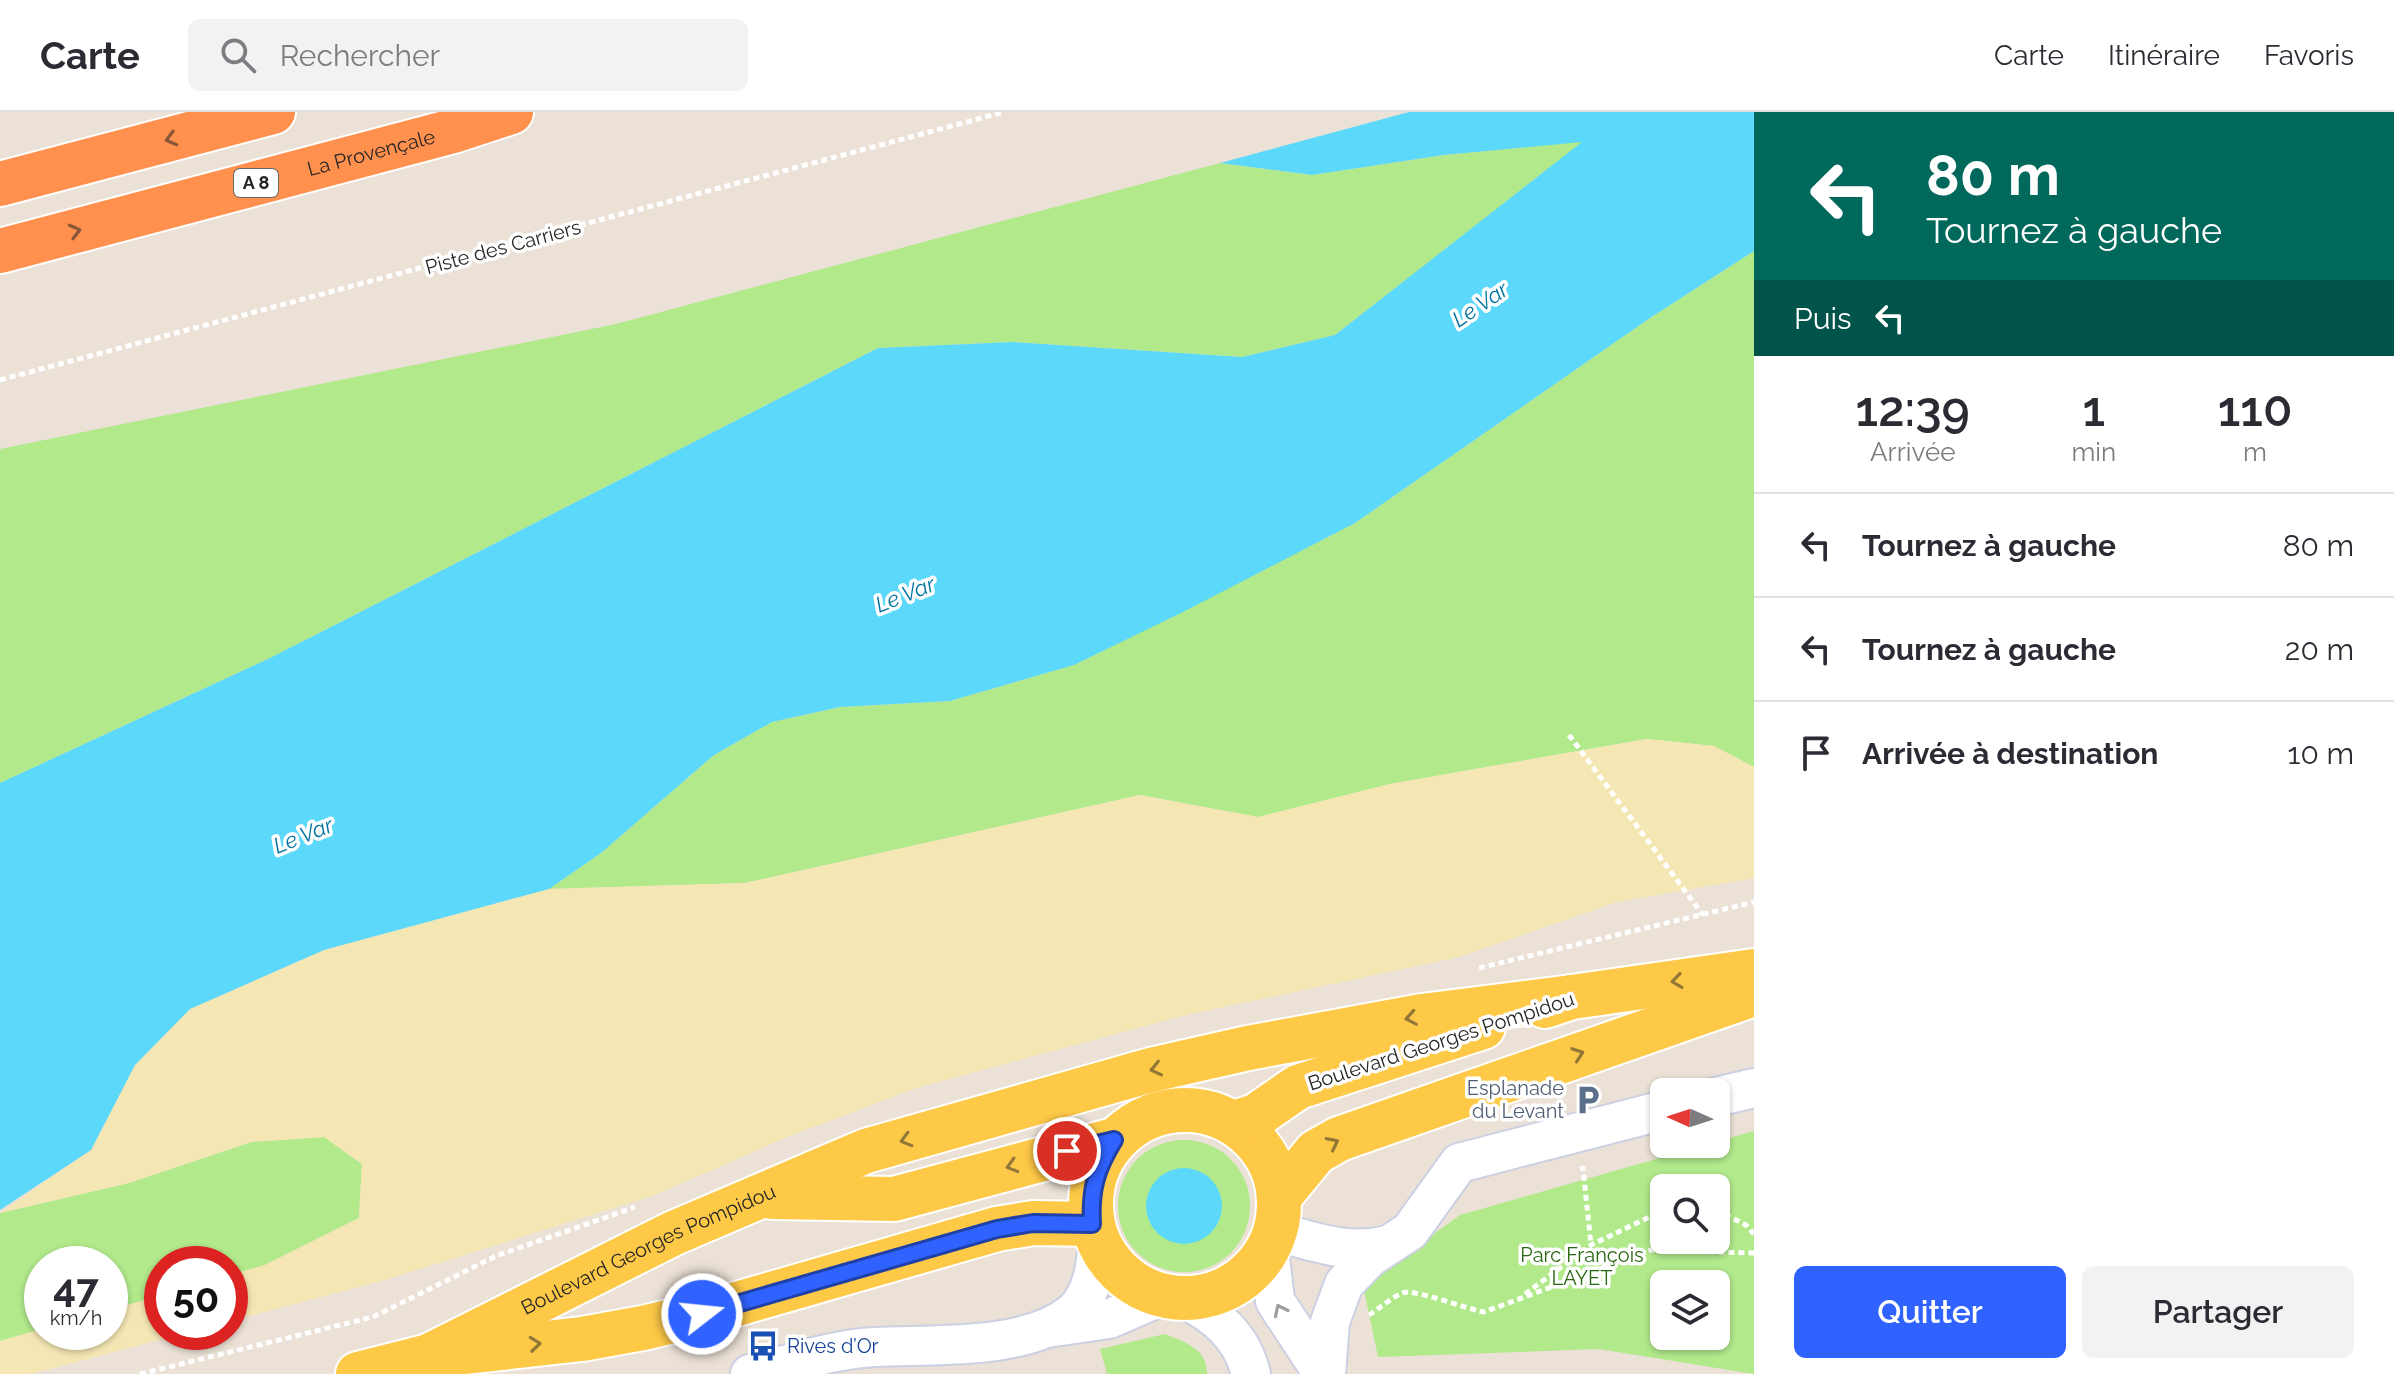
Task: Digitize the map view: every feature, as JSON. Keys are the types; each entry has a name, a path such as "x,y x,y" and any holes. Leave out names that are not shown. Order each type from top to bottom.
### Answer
{"highway":[{"path":"0,184 273,112"},
{"name":"La Provençale","path":"0,251 453,131 511,112"}],"main road":[{"name":"Boulevard Georges Pompidou","path":"1234,1123 1256,1116 1310,1082 1401,1056 1572,997 1754,971"},
{"path":"1277,1214 1265,1154 1234,1123 1210,1113 1183,1109 1158,1113 1134,1124 1114,1140 1098,1166 1091,1194 1095,1233 1124,1276 1173,1297 1208,1295 1230,1287 1250,1272 1265,1253 1277,1214 1316,1152 1339,1139 1754,994"},
{"path":"763,1197 866,1151 1151,1070 1422,1016 1572,997"},
{"name":"Boulevard Georges Pompidou","path":"429,1356 674,1233 763,1197 894,1199 1114,1140"},
{"name":"Boulevard Georges Pompidou","path":"358,1374 429,1356 582,1339 643,1328 702,1314 997,1229 1033,1223 1095,1233"}],"street":[{"path":"1730,1094 1754,1088"},
{"path":"1324,1374 1335,1304 1356,1269 1410,1231 1459,1163 1650,1114"},
{"path":"1324,1374 1275,1301 1270,1257 1277,1214 1346,1250 1365,1251 1388,1245"},
{"path":"1044,1328 1072,1313 1087,1292 1096,1268 1095,1233"},
{"path":"750,1374 849,1350 946,1348 1044,1328 1080,1326 1173,1297 1207,1310 1226,1326 1240,1345 1251,1374"}],"path":[{"name":"Piste des Carriers","path":"0,380 1004,112"},
{"path":"1569,735 1703,915"},
{"path":"1568,1172 1583,1168 1591,1245"},
{"path":"1521,1298 1591,1245 1650,1217"},
{"path":"1730,1217 1746,1225 1754,1234"},
{"path":"1335,1304 1355,1314 1369,1315 1404,1291 1419,1292 1455,1307 1484,1312 1651,1250 1754,1253"}],"green space":[{"path":"1584,141 1335,335 1242,357 1013,342 878,348 270,658 0,783 0,449 616,324 1220,163 1312,175 1444,155"},
{"path":"1754,251 1754,767 1714,746 1646,739 1390,784 1258,817 1140,795 745,883 549,889 601,853 714,755 772,722 840,707 950,701 1074,665 1355,523 1650,318"},
{"name":"Parc François LAYET","path":"1754,1131 1754,1374 1599,1349 1378,1357 1363,1285 1460,1215 1660,1158 1730,1158 1730,1138"},
{"path":"324,1137 362,1164 359,1218 265,1265 248,1270 248,1246 144,1246 144,1300 128,1305 128,1246 24,1246 24,1334 0,1341 0,1213 129,1183 251,1142"},
{"path":"1184,1140 1209,1145 1231,1159 1245,1181 1250,1206 1245,1231 1231,1253 1209,1267 1184,1272 1159,1267 1137,1253 1123,1231 1118,1206 1123,1181 1137,1159 1159,1145"},
{"path":"1165,1334 1199,1352 1204,1358 1207,1374 1107,1374 1100,1349"}],"sand":[{"path":"1647,739 1714,746 1754,767 1754,878 1617,902 1459,957 1182,1016 916,1088 785,1138 655,1195 385,1280 248,1316 248,1270 265,1265 359,1218 362,1164 324,1137 251,1142 129,1183 0,1213 91,1150 135,1065 190,1009 324,950 549,889 745,883 1140,795 1258,817 1390,784"},
{"path":"144,1300 144,1344 128,1348 128,1305"},
{"path":"24,1334 24,1350 121,1350 31,1374 0,1374 0,1341"}],"water":[{"name":"Le Var","path":"1409,112 1754,112 1754,251 1650,318 1355,523 1074,665 950,701 840,707 772,722 714,755 601,853 549,889 324,950 190,1009 135,1065 91,1150 0,1210 0,783 270,658 878,348 1013,342 1242,357 1335,335 1582,142 1444,155 1312,175 1220,163"},
{"path":"1184,1168 1198,1171 1211,1179 1219,1192 1222,1206 1219,1220 1211,1233 1198,1241 1184,1244 1170,1241 1157,1233 1149,1220 1146,1206 1149,1192 1157,1179 1170,1171"}],"place":[{"name":"Esplanade du Levant","path":"1588,1100"},
{"name":"Rives d’Or","path":"763,1346"}],"route":[{"path":"702,1314 997,1229 1033,1223 1071,1221 1092,1224 1091,1194 1098,1166 1114,1140 1067,1151"}]}
